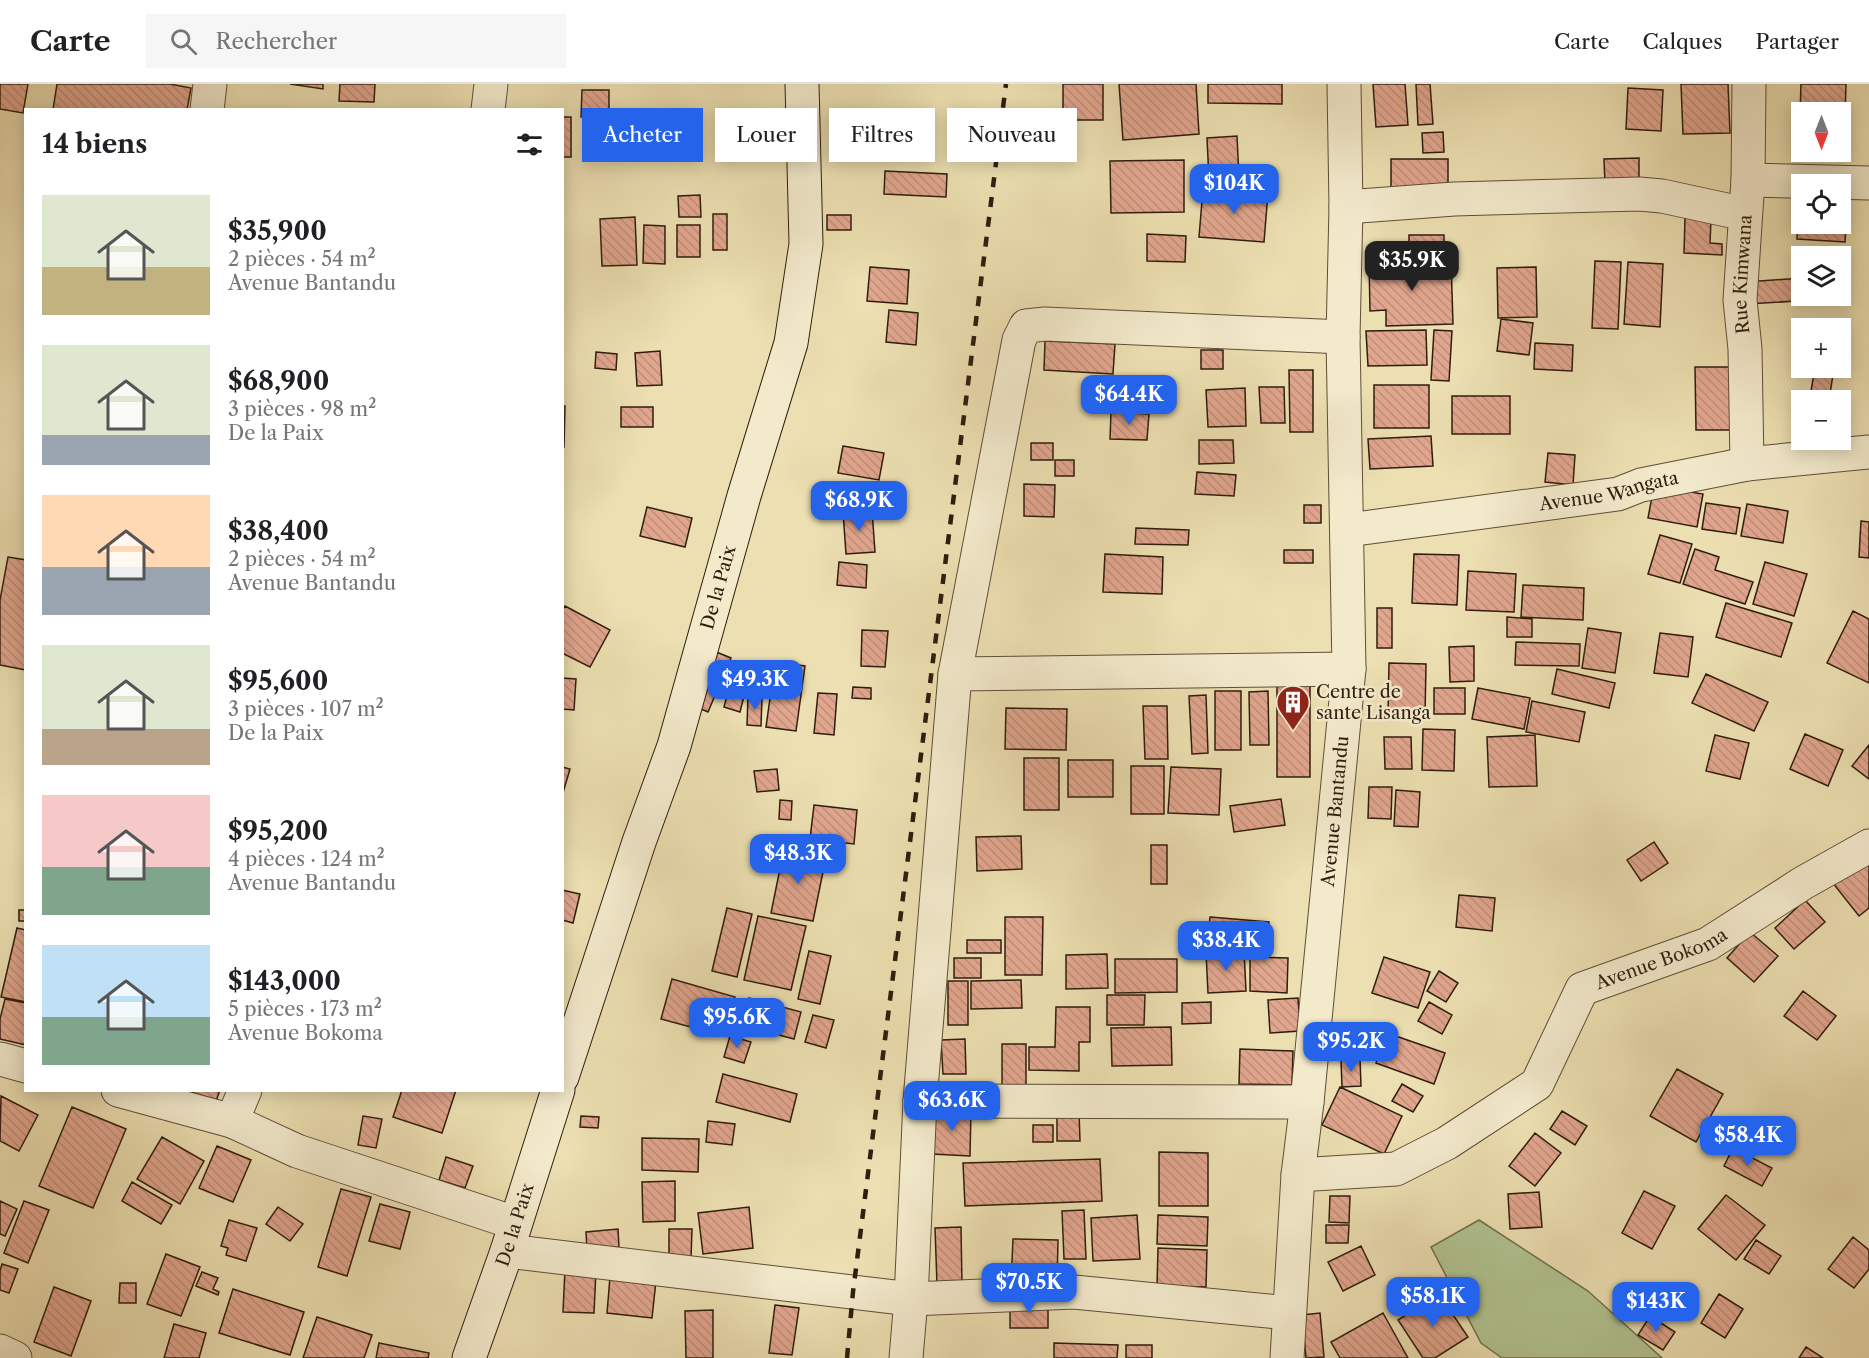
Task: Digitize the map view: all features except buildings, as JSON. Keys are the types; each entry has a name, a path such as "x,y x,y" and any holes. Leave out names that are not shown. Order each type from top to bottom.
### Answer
{"street":[{"path":"207,108 210,84"},
{"path":"488,108 491,84"},
{"name":"De la Paix","path":"564,1071 639,842 674,746 744,496 791,343 806,244 802,84"},
{"name":"Avenue Bantandu","path":"1287,1358 1298,1175 1349,669 1343,337 1346,207 1344,84"},
{"name":"Rue Kimwana","path":"1747,464 1745,349 1740,300 1748,180 1749,84"},
{"path":"1748,180 1869,183"},
{"path":"1346,207 1454,199 1639,194 1662,196 1745,214"},
{"path":"906,1358 920,1101 956,674 1019,340 1026,326 1045,324 1343,337"},
{"name":"Avenue Wangata","path":"1348,530 1618,494 1641,485 1747,464 1869,452"},
{"path":"956,674 1349,669"},
{"name":"Avenue Bokoma","path":"1298,1175 1396,1169 1447,1143 1537,1084 1582,989 1708,944 1803,883 1869,846"},
{"path":"0,1059 24,1065"},
{"path":"125,1092 232,1121 297,1151 511,1237 911,1299 1074,1292 1289,1313"},
{"path":"232,1121 244,1092"},
{"name":"De la Paix","path":"469,1358 557,1092"},
{"path":"920,1101 1307,1102"},
{"path":"0,1351 15,1358"}],"green space":[{"path":"1479,1220 1588,1291 1662,1358 1502,1358 1481,1343 1431,1247"}],"railway":[{"path":"847,1358 853,1292 1006,84"}],"place":[{"name":"Centre de sante Lisanga","path":"1293,731"}]}
